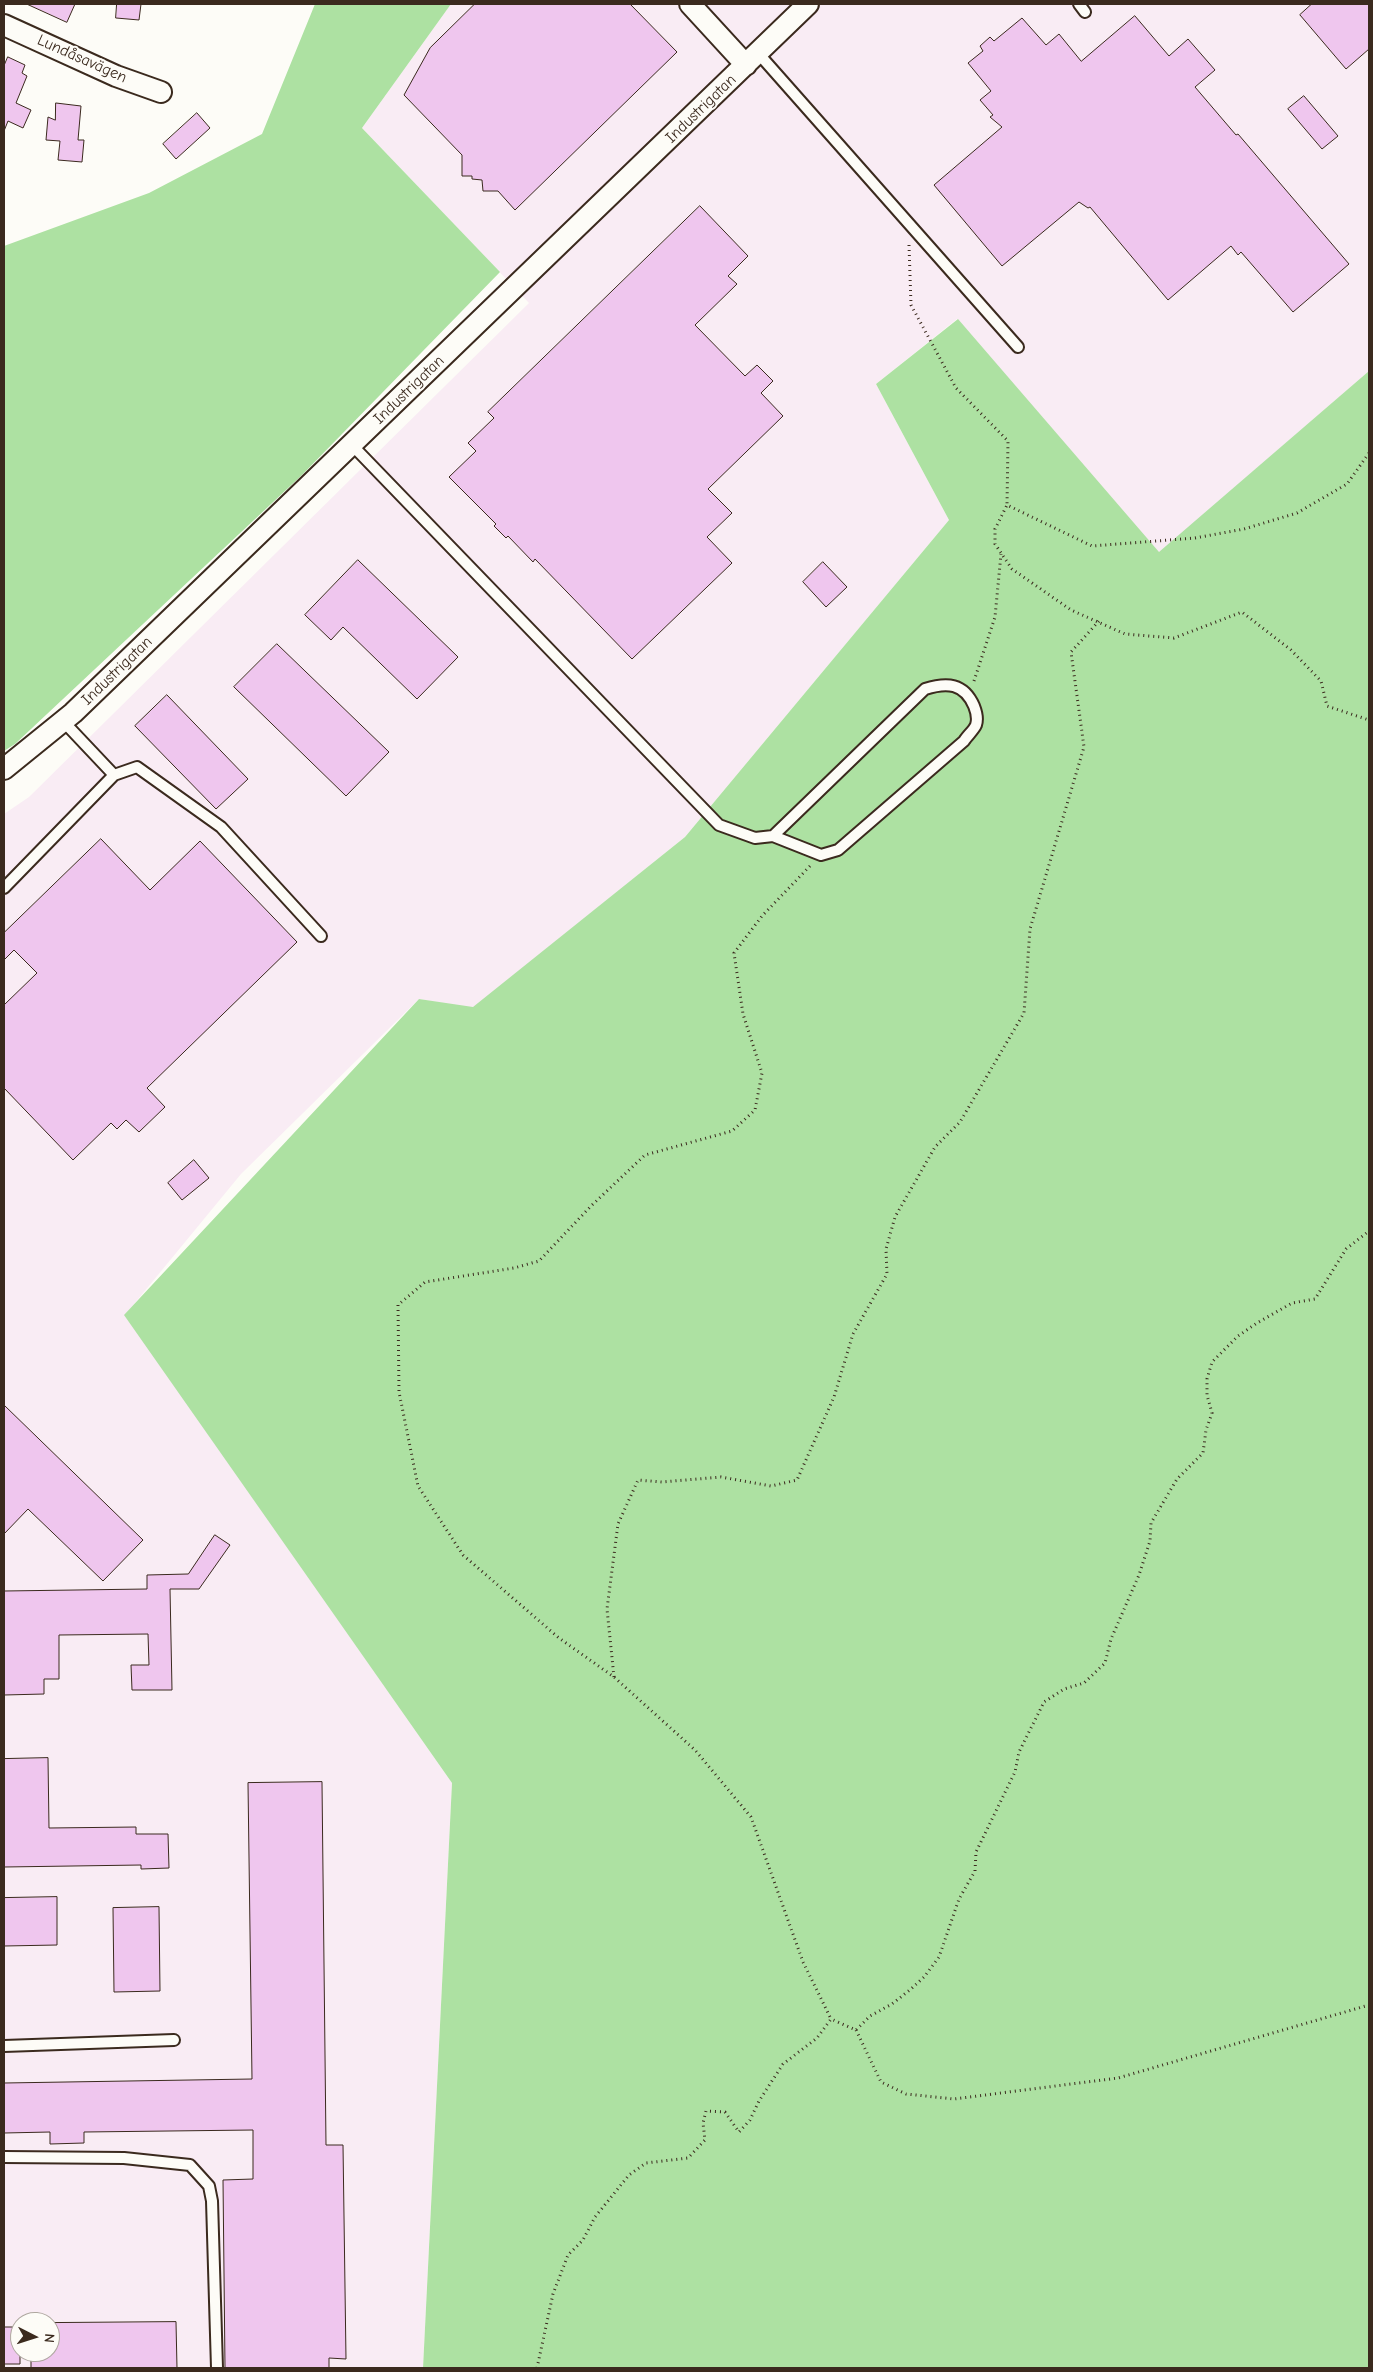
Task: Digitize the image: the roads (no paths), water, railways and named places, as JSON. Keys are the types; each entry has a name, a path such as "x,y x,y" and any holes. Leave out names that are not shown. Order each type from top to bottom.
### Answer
{"street":[{"path":"690,4 752,59"},
{"name":"Industrigatan","path":"4,769 63,721 352,445 808,4"},
{"name":"Lundåsavägen","path":"4,25 116,76 161,92"}],"lane":[{"path":"752,59 908,224 1018,347"},
{"path":"352,445 719,825 756,838 773,836 821,855 838,850 964,741 976,725 977,712 969,696 958,686 940,684 925,688 773,836"},
{"path":"63,721 114,775"},
{"path":"4,888 114,775 137,767 221,827 321,936"},
{"path":"4,2046 174,2040"},
{"path":"4,2157 124,2158 190,2165 209,2186 212,2201 217,2368"}]}
